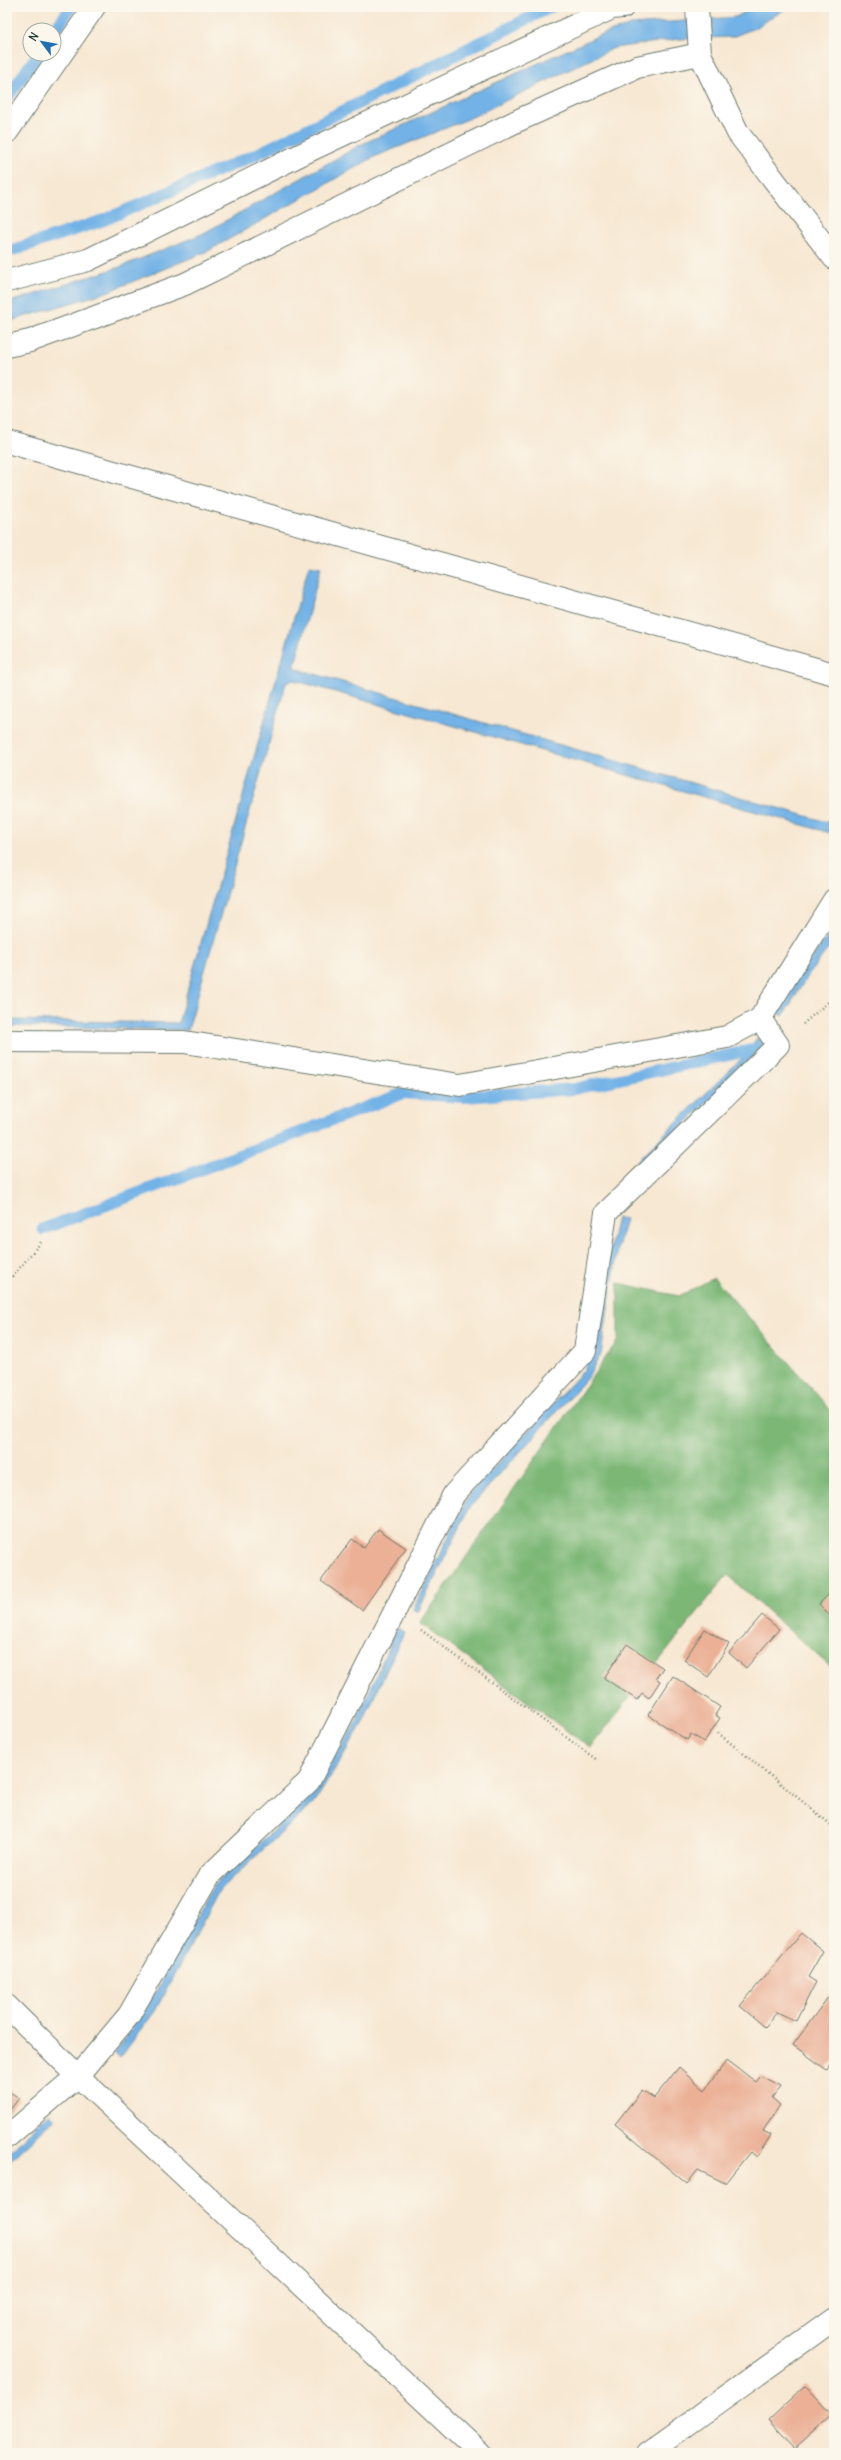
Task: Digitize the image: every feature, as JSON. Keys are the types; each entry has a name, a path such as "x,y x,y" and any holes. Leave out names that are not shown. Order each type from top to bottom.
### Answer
{"street":[{"path":"7,132 94,7"},
{"path":"7,281 88,260 302,154 612,8 622,7"},
{"path":"697,7 700,54 738,133 834,258"},
{"path":"7,346 30,341 185,284 519,120 638,67 700,54"},
{"path":"7,442 834,674"},
{"path":"7,1041 184,1042 460,1084 727,1037 760,1020 834,900"},
{"path":"7,2137 78,2076 129,2014 208,1876 309,1781 454,1494 584,1351 606,1213 778,1045 760,1020"},
{"path":"7,2006 78,2076 480,2453"},
{"path":"648,2453 834,2319"}],"path":[{"path":"778,1045 834,997"},
{"path":"7,1283 42,1241"},
{"path":"395,1610 597,1760"},
{"path":"718,1733 834,1826"}],"green space":[{"path":"714,1278 834,1414 834,1670 727,1575 590,1748 420,1623 618,1340 618,1283 679,1296"}],"water":[{"path":"754,7 788,7 755,28 732,37 679,39 614,48 468,119 374,157 208,251 107,292 7,322 7,303 120,267 202,234 360,145 600,35 631,25 736,17"},
{"path":"309,565 321,567 294,668 834,824 834,834 293,680 286,683 188,1030 7,1026 7,1020 178,1023"},
{"path":"834,928 834,941 808,975 783,1016 777,1012 800,974"},
{"path":"757,1038 764,1042 753,1056 641,1168 636,1162 744,1056"},
{"path":"617,1218 626,1219 618,1247 601,1354 587,1378 470,1507 418,1612 413,1609 469,1495 584,1370 595,1334"},
{"path":"397,1628 404,1632 361,1726 319,1795 313,1804 220,1889 155,2011 120,2058 115,2053 155,1994 214,1885 310,1797 356,1722"},
{"path":"49,2113 55,2119 7,2164 7,2155"}],"building":[{"path":"378,1529 406,1548 362,1610 321,1581 352,1539 364,1548"},
{"path":"834,1589 834,1612 830,1616 819,1604"},
{"path":"762,1615 779,1629 746,1668 729,1653"},
{"path":"705,1629 729,1644 708,1677 684,1660"},
{"path":"627,1644 663,1668 656,1678 660,1681 649,1698 642,1693 637,1700 604,1678"},
{"path":"673,1676 720,1707 715,1715 720,1718 704,1742 691,1734 687,1740 648,1715"},
{"path":"801,1933 823,1951 808,1977 816,1982 796,2021 777,2012 765,2027 740,2006"},
{"path":"834,1989 834,2059 827,2070 793,2045"},
{"path":"727,2060 756,2082 761,2076 780,2086 772,2098 780,2105 763,2131 771,2135 757,2157 750,2152 725,2183 698,2170 687,2184 615,2124 642,2090 654,2098 679,2067 705,2090"},
{"path":"7,2090 19,2098 7,2114"},
{"path":"805,2386 832,2415 795,2448 769,2420"}],"waterway":[{"path":"60,22 71,7"},
{"path":"7,252 104,220 257,154 551,7"},
{"path":"7,98 32,62"},
{"path":"43,1229 404,1093 464,1097 574,1089 756,1049"}]}
